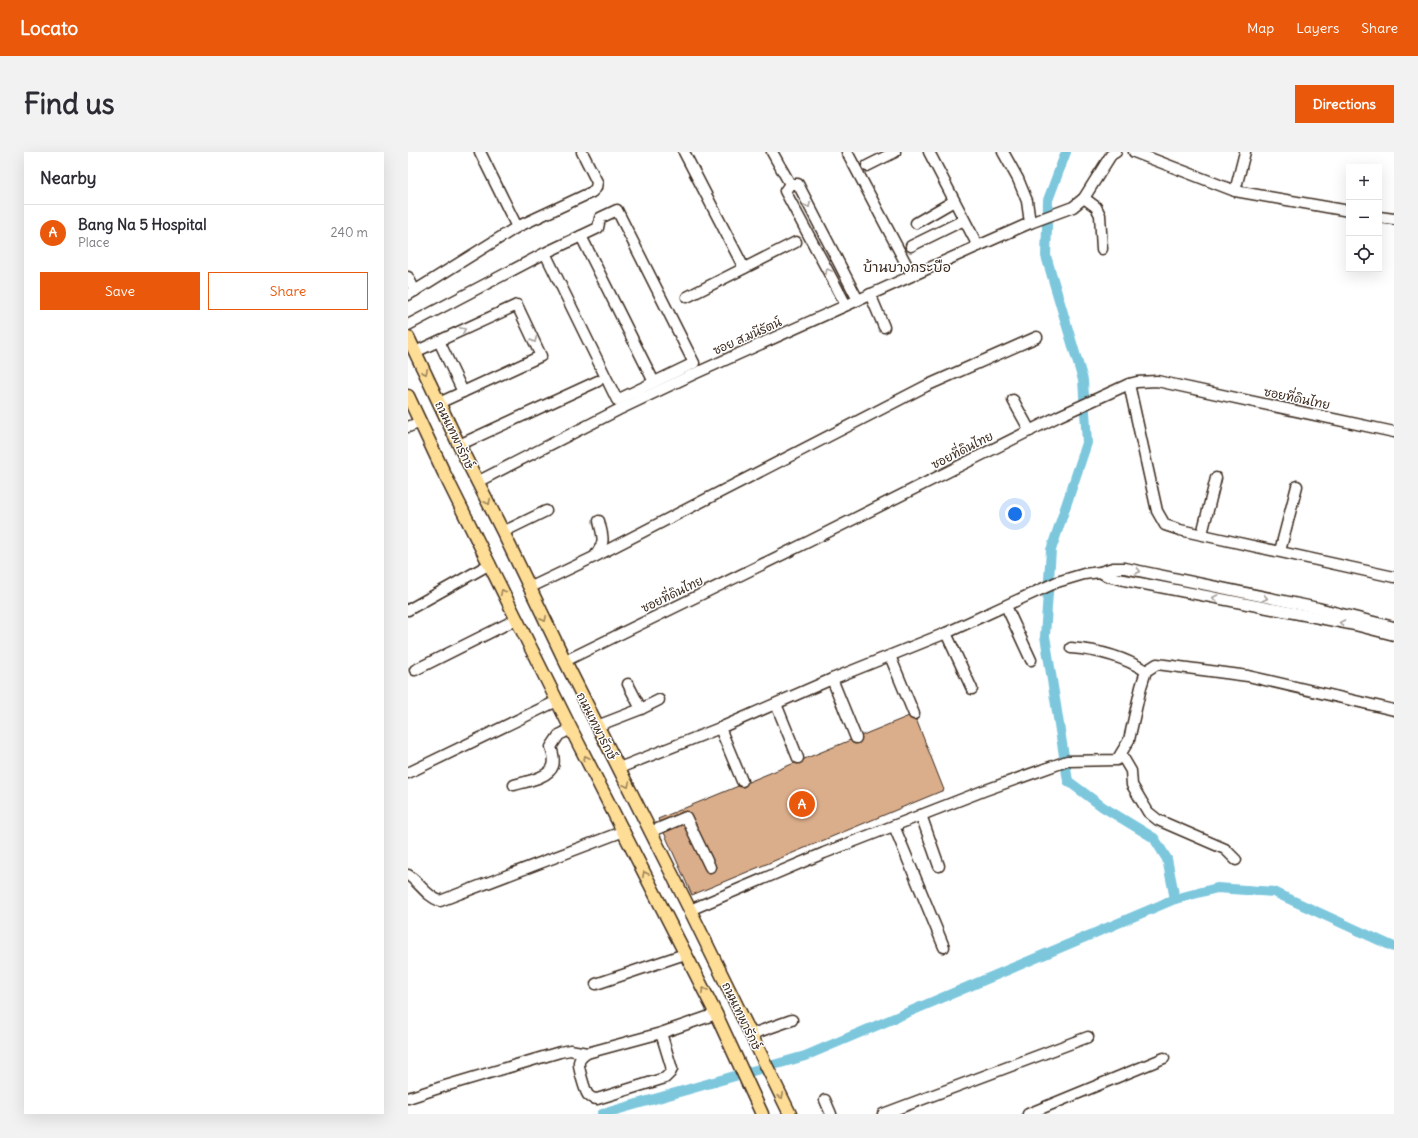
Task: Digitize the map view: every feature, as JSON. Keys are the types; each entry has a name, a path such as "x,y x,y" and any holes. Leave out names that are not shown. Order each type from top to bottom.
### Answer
{"main road":[{"name":"ถนนเทพารักษ์","path":"408,337 565,662 752,1034 790,1114"},
{"name":"ถนนเทพารักษ์","path":"408,396 444,473 571,729 716,1014 762,1114"}],"street":[{"path":"480,152 517,226"},
{"path":"408,277 412,293 517,226 592,192 596,188 597,182 582,152"},
{"path":"684,152 744,268"},
{"path":"772,152 790,184"},
{"path":"847,152 912,275"},
{"path":"867,166 895,152"},
{"path":"929,152 978,246"},
{"path":"1003,152 1028,201 1031,223"},
{"path":"1102,249 1100,215 1096,207 1084,198 1111,155 1116,152"},
{"path":"1134,152 1235,191 1346,210"},
{"path":"1235,191 1246,152"},
{"path":"790,184 798,184 858,300"},
{"path":"790,184 785,191 846,305"},
{"name":"ซอย ส.มนีรัตน์","path":"477,482 654,393 912,275 1031,223 1073,207 1084,198"},
{"path":"916,223 954,201"},
{"path":"408,325 545,253 598,228 600,218 616,210 694,363 617,400 545,253"},
{"path":"1382,217 1394,219"},
{"path":"911,246 964,220"},
{"path":"581,236 654,382"},
{"path":"687,297 796,242"},
{"path":"870,294 884,327"},
{"path":"415,352 517,305 520,311 541,356 439,403"},
{"path":"529,588 594,557 926,386 1037,337"},
{"path":"439,341 463,392"},
{"path":"459,444 598,381"},
{"name":"ซอยที่ดินไทย","path":"565,662 1030,431 1129,384 1157,381 1394,432"},
{"path":"1129,384 1157,511 1165,525 1180,530 1394,577"},
{"path":"1013,400 1030,431"},
{"path":"408,427 421,422"},
{"path":"1202,534 1216,478"},
{"path":"1280,551 1297,486"},
{"path":"503,532 546,511"},
{"path":"594,557 602,545 603,540 599,521"},
{"path":"410,607 490,564"},
{"path":"618,768 720,728 832,679 946,633 1057,582 1084,574 1100,572 1113,568 1125,568 1318,608 1393,630"},
{"path":"1100,572 1107,576 1124,580 1355,625 1393,630"},
{"path":"1191,593 1193,583"},
{"path":"1006,606 1031,660"},
{"path":"415,670 517,619"},
{"path":"946,633 972,689"},
{"path":"1071,648 1084,649 1110,655 1132,663 1146,671"},
{"path":"890,656 914,714"},
{"path":"690,910 824,853 982,791 1067,761 1117,760 1128,740 1146,671 1157,664 1248,676 1394,710"},
{"path":"832,679 856,738"},
{"path":"628,684 641,709"},
{"path":"597,726 641,709 659,700"},
{"path":"408,773 558,701"},
{"path":"776,704 798,758"},
{"path":"720,728 742,781"},
{"path":"514,786 547,774 553,767 554,758 551,747 559,735 571,729"},
{"path":"1120,754 1131,771 1132,785 1148,812 1158,820 1225,849 1236,860"},
{"path":"921,815 939,866"},
{"path":"650,832 686,817 710,867"},
{"path":"894,826 944,947"},
{"path":"408,875 420,884 433,898 440,901 624,831"},
{"path":"596,984 685,954"},
{"path":"408,1098 560,1052 570,1050 587,1052 661,1033 716,1014"},
{"path":"752,1034 792,1020"},
{"path":"587,1052 581,1058 578,1065 586,1091 592,1099 597,1099 665,1078 670,1073 672,1068 661,1033"},
{"path":"882,1114 1088,1037"},
{"path":"1028,1114 1164,1058"},
{"path":"825,1100 831,1114"}],"building":[{"path":"914,714 944,790 692,895 658,819"}],"waterway":[{"path":"1066,152 1048,200 1046,256 1083,380 1087,443 1051,550 1045,636 1068,781 1103,807 1154,838 1167,859 1175,899"},
{"path":"602,1114 805,1056 1175,899 1217,888 1274,892 1394,947"}],"place":[{"name":"Bang Na 5 Hospital","path":"802,804"}],"district":[{"name":"บ้านบางกระบือ","path":"907,267"}]}
